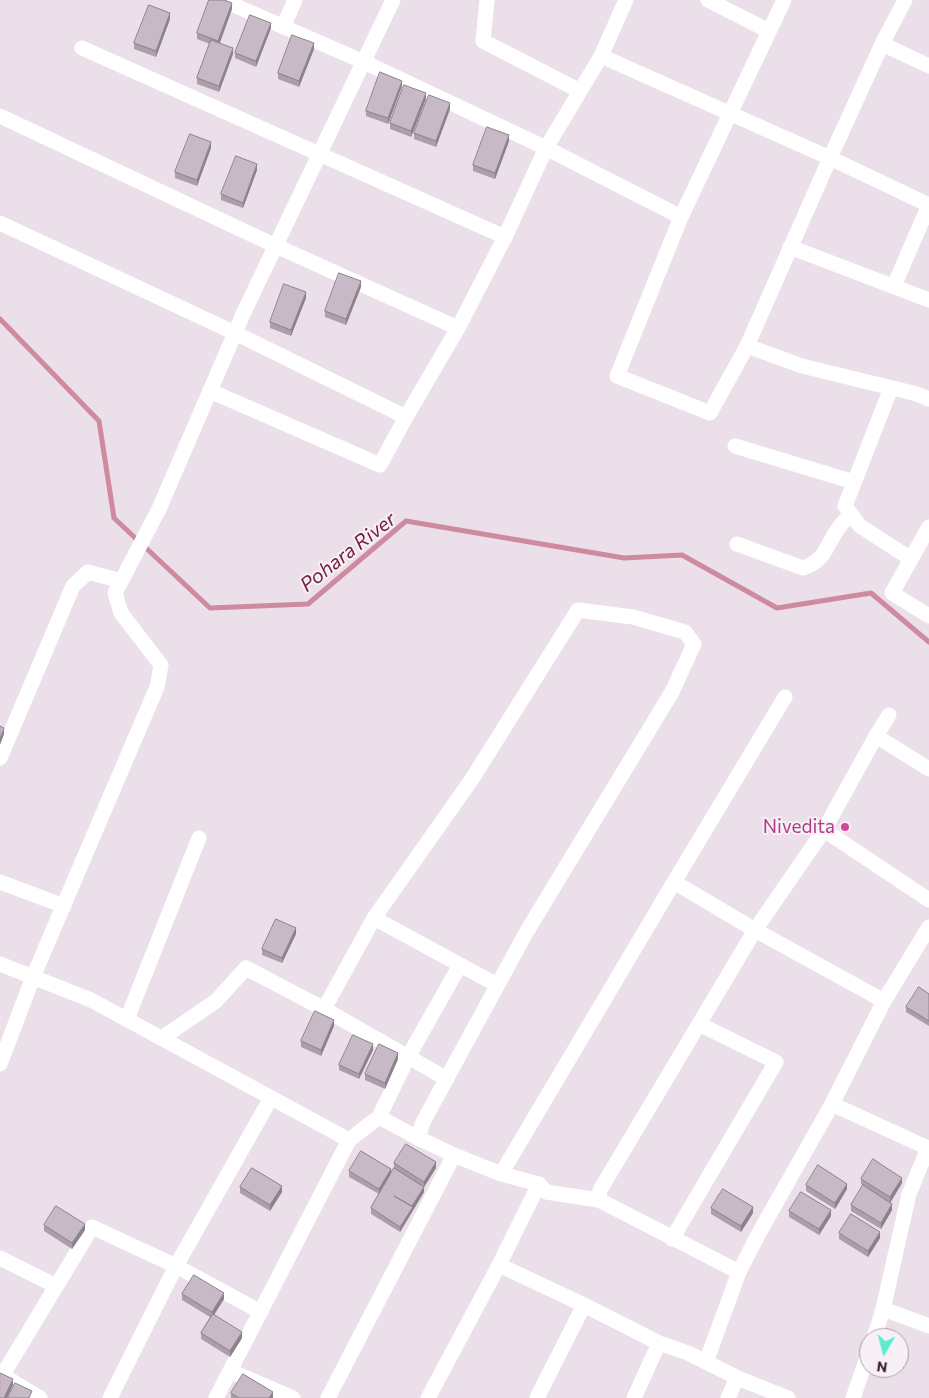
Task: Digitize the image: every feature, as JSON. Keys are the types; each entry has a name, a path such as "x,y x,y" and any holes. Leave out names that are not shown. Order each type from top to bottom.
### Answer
{"street":[{"path":"222,0 364,62 546,148 681,217"},
{"path":"283,27 294,0"},
{"path":"0,1064 33,977 158,687 161,665 121,613 115,593 159,509 235,333 393,0"},
{"path":"486,0 483,41 580,91"},
{"path":"210,391 380,465 458,328 505,237 546,148 601,56 626,0"},
{"path":"708,0 769,31"},
{"path":"784,0 681,217 617,376 710,413 748,346 830,158 882,44 905,0"},
{"path":"882,44 929,66"},
{"path":"82,48 505,237"},
{"path":"601,56 830,158 929,205 894,286"},
{"path":"0,116 276,246 458,328"},
{"path":"0,223 235,333 406,417"},
{"path":"790,247 929,300"},
{"path":"748,346 802,366 929,399"},
{"path":"891,388 845,506 860,526 911,559"},
{"path":"735,446 854,482"},
{"path":"737,544 802,568 814,564 822,557 839,527 851,514"},
{"path":"929,527 892,593 929,616"},
{"path":"0,758 73,586 88,572 124,574"},
{"path":"324,1009 374,918 472,779 578,610 632,616 685,632 694,644 672,692 527,931 423,1122 418,1138"},
{"path":"501,1174 785,697"},
{"path":"598,1200 600,1190 754,930 824,830 889,716"},
{"path":"876,736 929,769"},
{"path":"824,830 929,900"},
{"path":"127,1019 199,838"},
{"path":"0,882 64,906"},
{"path":"674,882 754,930 884,1001"},
{"path":"374,918 497,985"},
{"path":"706,1362 739,1272 832,1104 884,1001 929,927"},
{"path":"0,964 90,1000 349,1140"},
{"path":"216,1398 349,1140 379,1117 408,1057 460,965"},
{"path":"162,1038 216,1001 246,968 324,1009 446,1079"},
{"path":"672,1239 710,1171 776,1062 699,1024"},
{"path":"110,1398 176,1266 271,1098"},
{"path":"832,1104 929,1148 909,1194 884,1309 877,1328"},
{"path":"379,1117 454,1155 501,1174 539,1184 546,1192 598,1200 739,1272"},
{"path":"328,1398 454,1155"},
{"path":"428,1398 499,1265 539,1184"},
{"path":"40,1398 1,1375 92,1227 176,1266 261,1312"},
{"path":"0,1258 56,1286"},
{"path":"499,1265 659,1343 688,1352 737,1378 788,1398"},
{"path":"537,1398 584,1305"},
{"path":"884,1309 929,1326"},
{"path":"634,1398 659,1343"},
{"path":"230,1371 293,1398"},
{"path":"728,1398 737,1378"},
{"path":"853,1398 860,1378"}],"building":[{"path":"209,0 224,0 232,3 218,41 197,33"},
{"path":"149,5 170,13 156,51 134,43"},
{"path":"250,15 271,23 256,61 235,53"},
{"path":"292,35 314,43 299,81 278,73"},
{"path":"211,40 233,48 219,86 197,78"},
{"path":"380,72 402,81 388,118 366,111"},
{"path":"404,85 426,93 411,131 390,123"},
{"path":"429,95 450,103 436,141 414,133"},
{"path":"487,127 509,135 495,173 473,165"},
{"path":"190,134 211,142 197,180 175,172"},
{"path":"236,156 257,164 243,203 221,194"},
{"path":"339,273 361,281 346,319 325,311"},
{"path":"284,284 306,292 291,330 270,322"},
{"path":"0,726 4,728 0,739"},
{"path":"276,919 296,928 282,958 262,949"},
{"path":"919,987 929,994 929,1021 906,1007"},
{"path":"315,1011 334,1020 321,1050 301,1041"},
{"path":"353,1035 373,1044 359,1074 339,1065"},
{"path":"379,1044 398,1053 385,1083 365,1074"},
{"path":"406,1144 436,1162 424,1182 394,1163"},
{"path":"361,1151 391,1169 379,1189 349,1171"},
{"path":"873,1159 902,1178 890,1197 861,1179"},
{"path":"818,1165 847,1184 835,1203 806,1185"},
{"path":"252,1168 282,1186 270,1205 240,1187"},
{"path":"394,1168 424,1187 412,1206 394,1196 413,1207 400,1227 371,1208"},
{"path":"863,1185 892,1204 881,1223 851,1205"},
{"path":"723,1189 753,1207 741,1226 711,1208"},
{"path":"801,1192 831,1210 819,1229 789,1211"},
{"path":"56,1206 85,1224 72,1243 44,1225"},
{"path":"851,1214 880,1232 868,1251 839,1233"},
{"path":"194,1275 224,1293 212,1312 182,1294"},
{"path":"213,1314 242,1332 230,1351 201,1333"},
{"path":"0,1373 13,1379 4,1398 0,1398"},
{"path":"243,1374 273,1392 269,1398 239,1398 231,1393"},
{"path":"15,1383 32,1391 29,1398 8,1398"}],"waterway":[{"name":"Pohara River","path":"0,319 99,421 114,518 210,608 308,604 406,521 624,558 682,555 777,608 871,593 929,642"}],"place":[{"name":"Nivedita","path":"845,827"}]}
